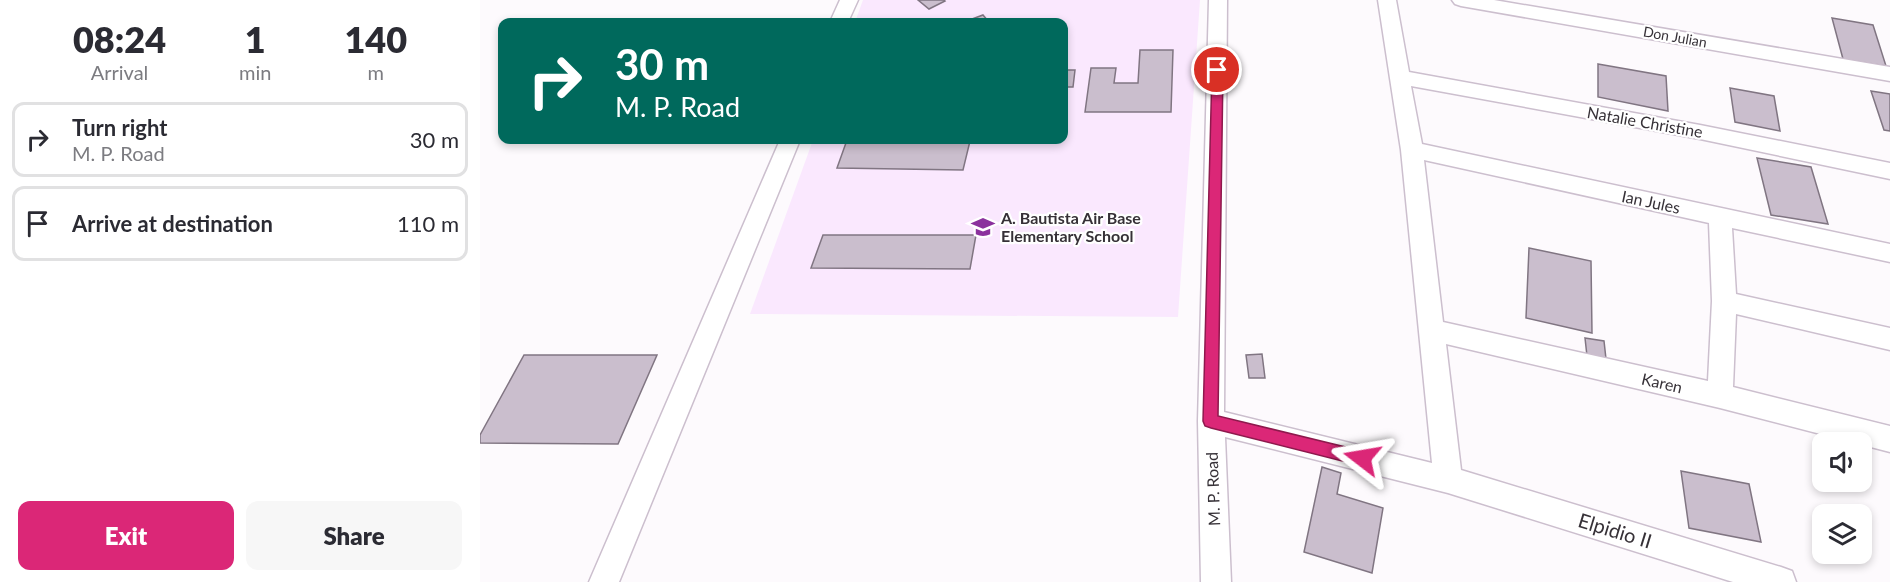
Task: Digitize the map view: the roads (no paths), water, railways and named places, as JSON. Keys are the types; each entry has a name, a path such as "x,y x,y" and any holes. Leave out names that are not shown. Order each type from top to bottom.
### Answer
{"street":[{"path":"841,18 849,0"},
{"name":"M. P. Road","path":"1216,582 1211,421 1218,0"},
{"path":"1387,0 1412,150 1434,331 1448,480"},
{"name":"Don Julian","path":"1461,0 1890,74"},
{"name":"Natalie Christine","path":"1400,77 1700,132 1890,171"},
{"path":"604,582 788,144"},
{"name":"Ian Jules","path":"1412,150 1890,253"},
{"path":"1720,216 1724,301 1720,396"},
{"path":"1724,301 1890,339"},
{"name":"Karen","path":"1434,331 1720,396 1890,439"},
{"name":"Elpidio II","path":"1211,421 1448,480 1781,582"}],"place":[{"name":"A. Bautista Air Base Elementary School","path":"983,227"}]}
